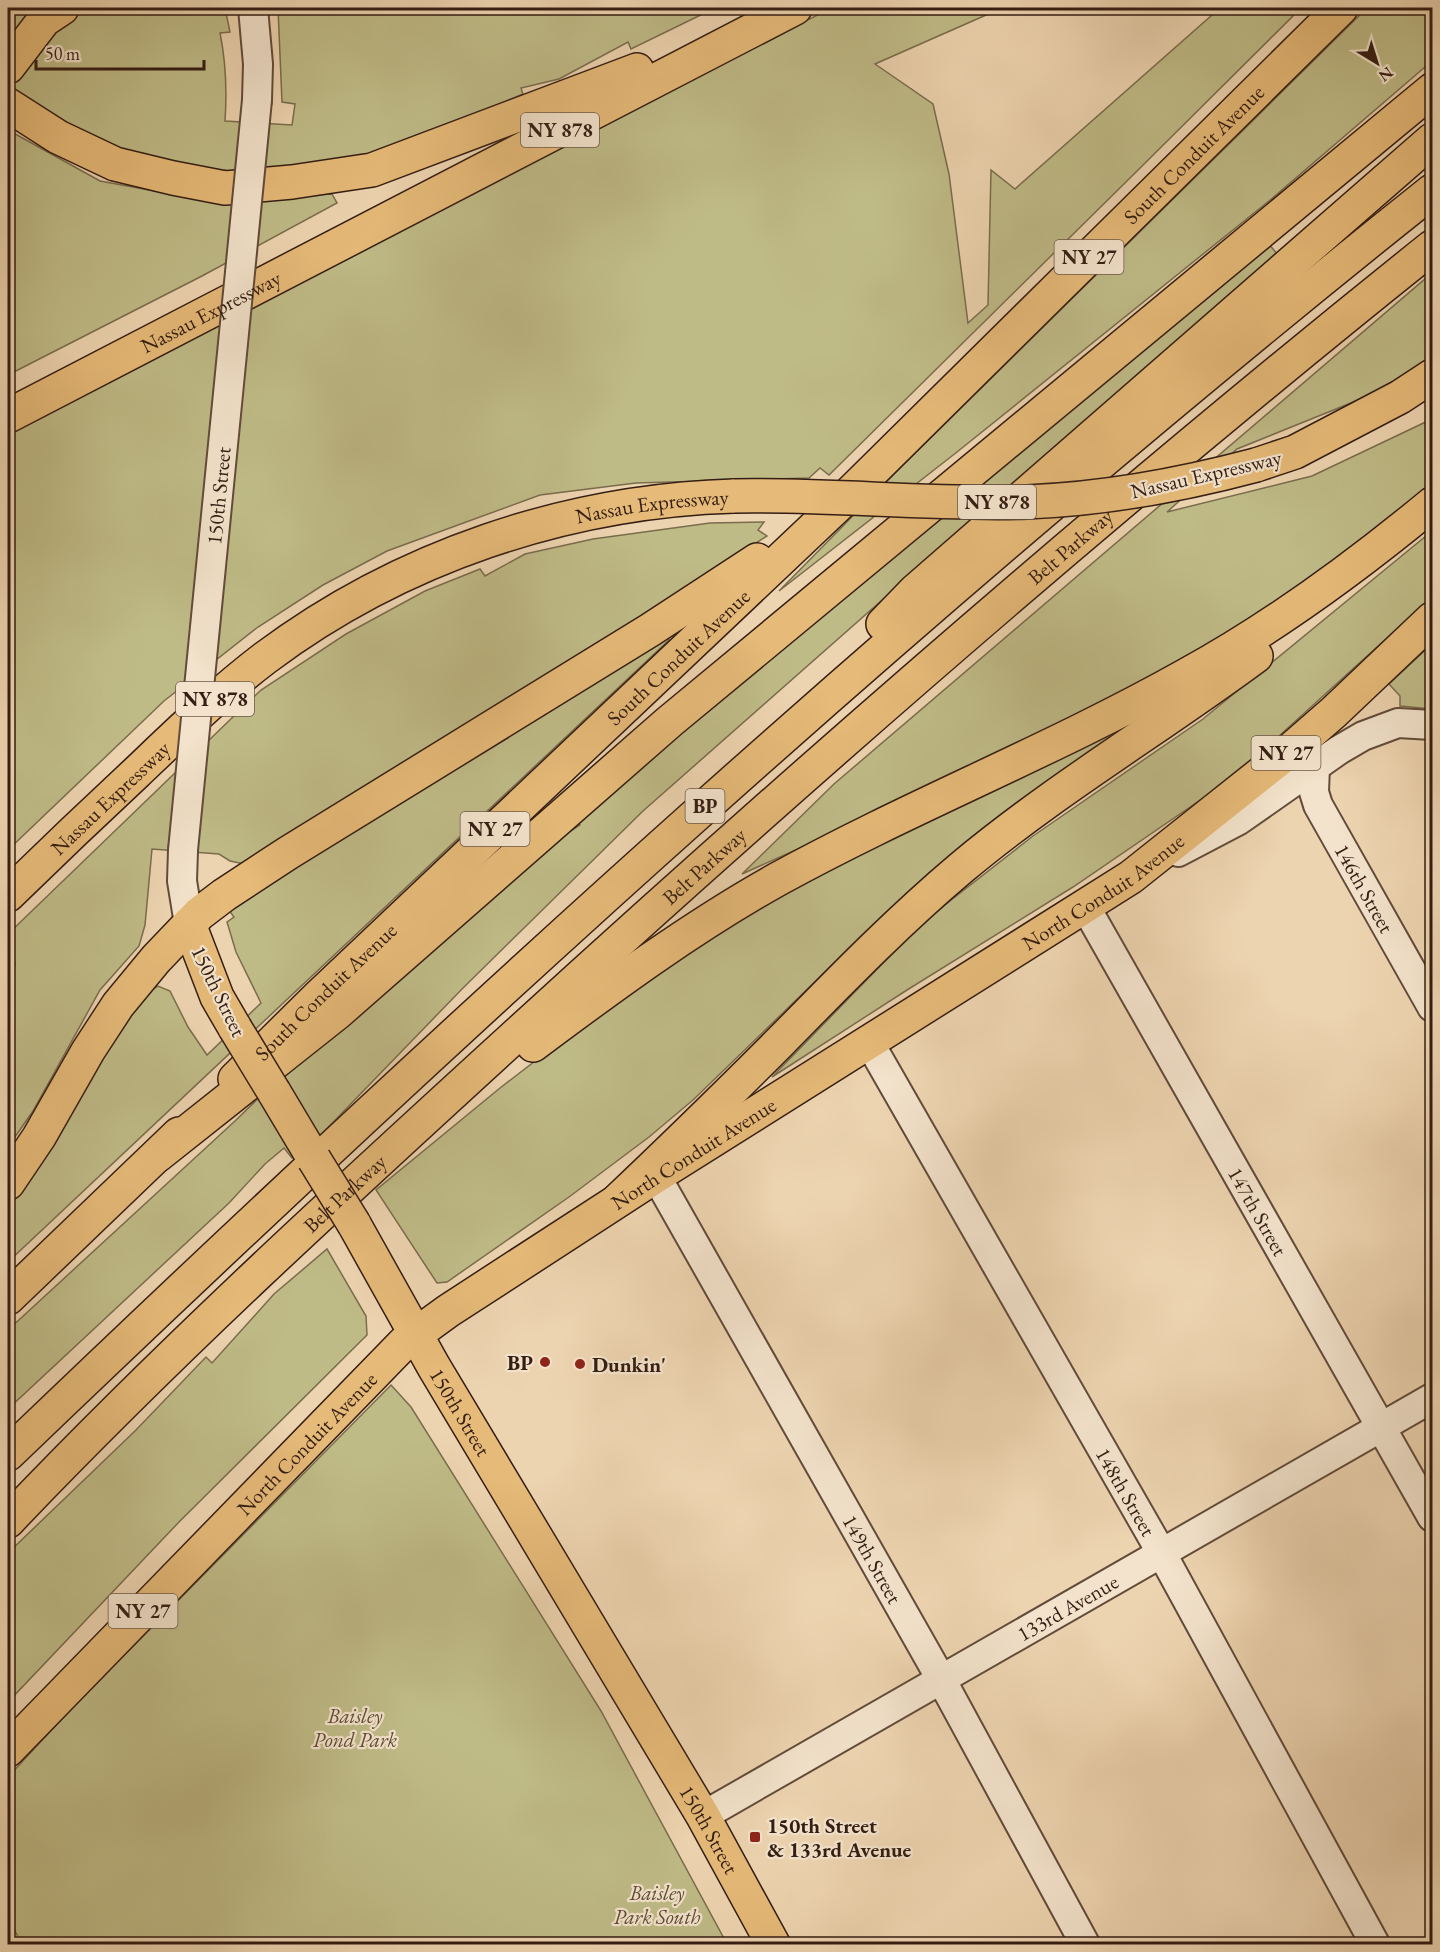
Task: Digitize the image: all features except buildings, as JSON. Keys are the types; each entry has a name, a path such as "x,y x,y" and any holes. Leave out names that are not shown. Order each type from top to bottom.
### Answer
{"main road":[{"path":"8,68 44,20 62,8"},
{"name":"Nassau Expressway","path":"8,416 795,8"},
{"name":"South Conduit Avenue","path":"8,1298 158,1155 318,997 836,507 1341,8"},
{"path":"8,105 58,137 115,164 225,188 292,182 372,170 521,112 760,26"},
{"path":"158,1155 337,1013 695,700 1432,90"},
{"path":"707,804 915,591 1432,140"},
{"name":"Belt Parkway","path":"8,1455 346,1133 707,804 1060,497 1432,191"},
{"path":"8,392 101,345 360,234"},
{"name":"Belt Parkway","path":"8,1521 65,1461 173,1355 393,1147 670,895 896,694 1195,440 1432,247"},
{"name":"Nassau Expressway","path":"8,895 182,728 232,684 298,635 368,593 461,551 556,520 657,501 734,496 978,502 1037,501 1144,491 1256,465 1295,452 1400,397 1432,376"},
{"path":"1295,452 1371,427 1432,397"},
{"path":"8,1183 33,1147 109,1018 135,984 189,924 224,895 288,853 650,630 836,507"},
{"path":"393,1147 621,981 741,901 826,854 1086,728 1185,676 1298,604 1426,509"},
{"path":"618,1200 936,889 1020,822 1269,647 1337,591 1426,509"},
{"name":"North Conduit Avenue","path":"8,1750 391,1355 416,1333 618,1200 1131,877 1287,753 1432,619"},
{"path":"8,886 53,851"},
{"name":"150th Street","path":"189,924 217,997 354,1224 434,1367 703,1816 773,1944"}],"street":[{"name":"150th Street","path":"189,924 182,881 183,850 257,100 258,64 253,8"},
{"path":"1131,877 1239,820 1350,742 1390,725 1408,723 1432,725"},
{"name":"146th Street","path":"1315,766 1314,792 1318,805 1432,1007"},
{"name":"147th Street","path":"1085,906 1432,1517"},
{"name":"148th Street","path":"869,1041 1161,1552 1376,1944"},
{"name":"149th Street","path":"656,1176 941,1679 1085,1944"},
{"name":"133rd Avenue","path":"703,1816 1432,1398"}],"green space":[{"path":"8,8 225,8 230,32 220,33 224,55 225,121 292,125 295,104 282,102 278,8 715,8 631,49 628,42 559,79 521,88 523,94 430,133 347,163 213,173 134,162 8,98"},
{"path":"831,8 1002,8 875,64 933,104 949,174 968,323 988,305 991,170 1015,189 1220,8 1301,8 829,475 820,468 809,478 636,483 540,495 387,551 323,585 258,627 164,701 8,850 8,430"},
{"path":"1367,8 1432,8 1432,61 1269,201 957,452 779,591 898,470"},
{"path":"8,130 100,181 199,199 332,194 337,203 202,276 8,375"},
{"path":"1268,243 1278,255 1143,370 643,811 462,989 311,1145 292,1158 284,1148 265,1164 229,1203 8,1409 8,1330 235,1121 343,1016 518,865 580,825 574,816"},
{"path":"1432,273 1432,358 1388,388 1237,449 1167,512 1312,476 1432,419 1432,487 1411,505 1155,689 742,874 834,784"},
{"path":"764,522 758,530 767,536 249,865 230,861 219,854 152,849 145,925 139,946 100,990 33,1111 8,1147 8,1031 15,963 8,969 8,934 261,690 346,634 425,591 480,569 485,576 525,554 593,539 710,523"},
{"path":"1432,531 1432,597 1234,777 1073,887 772,1077 923,922 1033,836 1203,719"},
{"path":"665,634 669,640 8,1262 8,1199 144,994 158,986 170,991 188,1027 207,1055 261,1003 236,952 227,922 234,917 228,909"},
{"path":"1432,644 1432,709 1400,706 1400,696 1389,684"},
{"path":"1129,724 1006,811 889,910 693,1100 649,1137 569,1197 447,1282 437,1283 376,1190 500,1088 639,981 783,888"},
{"path":"327,1249 366,1316 367,1335 179,1522 8,1702 8,1553 136,1430 206,1357 212,1363 274,1294"},
{"name":"Baisley Pond Park","path":"391,1385 411,1407 601,1711 727,1944 22,1944 8,1918 8,1777 71,1709"}],"place":[{"name":"BP","path":"545,1362"},
{"name":"Dunkin'","path":"580,1364"},
{"name":"150th Street & 133rd Avenue","path":"755,1837"}],"park label":[{"name":"Baisley Park South","path":"657,1904"}]}
